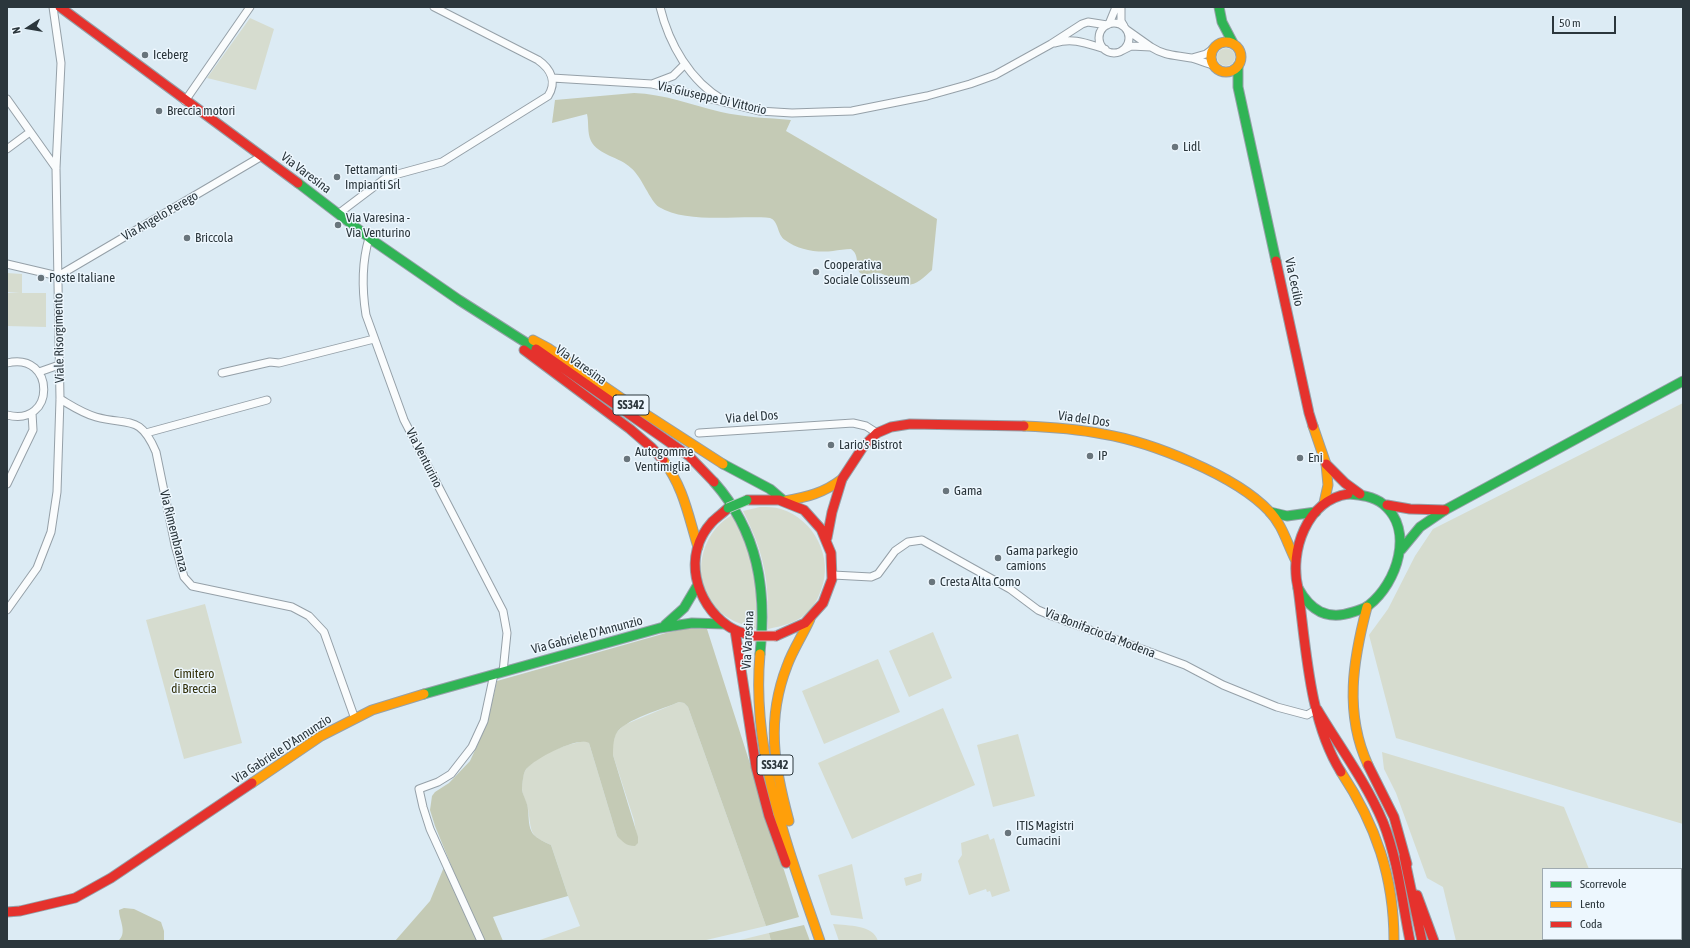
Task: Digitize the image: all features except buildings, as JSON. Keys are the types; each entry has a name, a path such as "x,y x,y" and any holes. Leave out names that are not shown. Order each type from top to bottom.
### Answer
{"main road":[{"name":"Via Varesina","path":"60,7 262,156 369,238 477,311 526,342 689,456 718,484 730,500 744,524 759,570 762,594 762,640 758,692 759,721 763,748 773,797 820,941"},
{"path":"1218,7 1222,22 1241,55 1238,66 1229,72 1222,72 1213,65 1211,57 1215,47 1218,7"},
{"path":"1215,47 1224,42 1233,43"},
{"name":"Via Cecilio","path":"1238,66 1238,87 1309,413 1326,464 1328,485 1324,503"},
{"name":"Via Cecilio","path":"1222,72 1242,103"},
{"name":"SS342","path":"477,311 548,348 630,404 732,470 770,489 784,501"},
{"name":"SS342","path":"477,311 547,368 637,432 655,449 672,473 683,496 698,547"},
{"path":"1401,550 1409,537 1421,526 1445,510 1683,381"},
{"name":"Via del Dos","path":"827,538 832,512 842,479 863,447 877,433 891,427 910,424 1040,427 1104,434 1128,440 1193,464 1220,477 1241,489 1270,512 1295,559"},
{"name":"Via Cecilio","path":"1326,464 1345,483 1360,494 1374,498 1386,505 1398,526 1401,550 1392,576 1385,587 1367,607 1343,615 1330,615 1317,611 1310,606 1298,588 1294,568 1300,537 1307,523 1324,503 1339,496 1360,494"},
{"name":"Via del Dos","path":"784,501 821,493 842,479"},
{"path":"764,498 784,501 801,508 820,526 827,538 833,557 833,575 827,597 821,608 797,629 776,636 751,636 724,624 709,610 697,586 695,567 698,547 708,527 716,517 728,508 747,500 764,498"},
{"path":"1386,505 1445,510"},
{"name":"Via del Dos","path":"1270,512 1287,516 1316,512"},
{"name":"Via Gabriele D'Annunzio","path":"660,628 676,618 684,610 697,586"},
{"path":"1298,588 1317,709 1327,745 1364,809 1378,843 1387,878 1393,916 1394,941"},
{"path":"1367,607 1357,641 1353,665 1352,693 1355,725 1365,758 1392,812 1404,856 1422,941"},
{"name":"SS342","path":"810,619 787,664 781,681 774,711 772,734 776,772 801,860 810,913"},
{"name":"Via Gabriele D'Annunzio","path":"7,912 20,911 75,898 111,878 321,736 386,705 660,628 696,623 724,624"},
{"name":"SS342","path":"735,630 752,747 761,787 769,816 790,873 810,913"},
{"path":"1317,709 1366,789 1382,822 1394,859 1410,941"},
{"path":"1404,856 1434,941"},
{"path":"1386,941 1393,916"}],"street":[{"name":"Viale Risorgimento","path":"7,610 37,568 51,532 57,492 60,398 56,168 61,62 53,7"},
{"path":"185,100 250,7"},
{"path":"338,214 387,177 442,162 548,96 552,90 552,78 546,66 538,60 434,7"},
{"path":"660,7 679,54 693,75 710,92 732,105"},
{"path":"1116,7 1108,24 1102,30 1100,35 1101,44 1106,50 1112,52 1123,50 1131,46 1151,46"},
{"path":"1121,7 1121,21 1126,28 1129,40 1128,44 1123,50"},
{"name":"Via Giuseppe Di Vittorio","path":"552,78 652,84 759,111 792,113 852,111 970,84 995,75 1051,44 1082,24 1088,22 1108,24"},
{"path":"1108,24 1115,23 1126,28 1158,52 1171,56 1190,58 1213,65"},
{"name":"Via Giuseppe Di Vittorio","path":"1051,44 1070,40 1084,42 1106,50"},
{"path":"1190,58 1200,56 1215,47"},
{"path":"652,84 673,76 686,64"},
{"path":"7,99 56,168"},
{"path":"7,149 30,132"},
{"name":"Via Angelo Perego","path":"58,276 262,156"},
{"name":"Via Venturino","path":"369,238 364,262 364,299 366,315 374,339 404,420 503,611 506,633 499,673 484,721 472,747 451,774 438,782 419,789 430,829 481,941"},
{"path":"7,264 58,276"},
{"path":"222,373 270,362 279,363 374,339"},
{"path":"7,363 23,362 32,366 39,372 45,389 39,406 32,413 14,417 7,415"},
{"path":"39,372 59,365"},
{"name":"Via Rimembranza","path":"60,398 82,413 133,423 142,428 156,452 175,545 184,577 192,586 292,607 309,616 324,632 355,719"},
{"path":"146,433 267,400"},
{"path":"7,484 34,430 32,413"},
{"name":"Via del Dos","path":"699,433 852,423 866,426 877,433"},
{"name":"Via Bonifacio da Modena","path":"833,575 865,577 878,574 895,551 908,542 922,540 1010,589 1038,610 1052,616 1185,665 1223,685 1278,707 1307,715 1317,709"}],"green space":[{"path":"250,18 274,29 256,90 207,78"},
{"path":"1226,48 1232,51 1235,57 1232,63 1226,66 1220,63 1217,57 1220,51"},
{"path":"634,93 656,95 729,114 791,120 786,131 937,219 932,270 916,283 907,285 902,284 886,275 877,273 860,273 856,254 851,249 827,252 814,251 790,243 782,238 775,222 770,218 713,218 670,212 659,207 652,200 639,177 631,168 594,146 589,135 587,114 552,123 555,100"},
{"path":"7,273 22,274 22,293 46,293 46,327 7,326 7,293 20,293 7,292"},
{"path":"1683,403 1683,824 1396,738 1369,635 1388,609 1415,556 1433,529"},
{"path":"760,507 773,507 781,509 793,514 803,521 818,541 823,553 825,565 821,590 816,602 809,611 794,622 768,629 768,596 764,568 756,541 743,511"},
{"path":"732,515 748,548 756,588 756,629 734,621 720,612 708,596 703,584 701,571 702,557 706,545 712,533 721,523"},
{"name":"Cimitero di Breccia","path":"205,604 242,743 184,759 146,620"},
{"path":"690,628 707,629 799,917 766,926 688,707 684,703 679,702 635,719 620,729 615,737 613,744 613,755 638,837 638,843 635,846 623,842 617,836 589,743 575,743 565,746 545,755 529,766 525,771 522,790 528,807 530,828 533,834 551,845 568,896 493,917 503,941 482,941 435,826 430,810 432,796 435,792 449,783 470,761 487,724 497,681 666,633"},
{"path":"933,632 952,678 909,697 889,651"},
{"path":"878,659 900,712 824,744 802,691"},
{"path":"679,702 684,703 688,707 766,926 702,941 537,941 580,926 551,845 538,838 532,832 527,806 522,791 525,771 530,765 544,755 570,744 586,741 589,743 617,836 638,843 634,820 613,755 613,743 616,733 624,725"},
{"path":"943,708 975,785 852,839 818,763"},
{"path":"1018,734 1035,796 993,807 977,745"},
{"path":"1382,752 1564,807 1589,868 1542,868 1542,940 1617,941 1456,941 1443,887 1427,878 1396,793 1384,769"},
{"path":"988,834 990,840 994,838 1010,891 992,897 990,891 987,892 986,889 969,895 958,861 962,855 961,843"},
{"path":"852,864 863,919 831,915 818,875"},
{"path":"444,867 479,941 395,941 430,901"},
{"path":"922,873 921,881 906,886 904,878"},
{"path":"124,908 134,909 161,922 164,931 164,941 118,941 121,938 123,930 119,910"},
{"path":"833,924 866,929 875,935 878,941 839,941"},
{"path":"804,925 810,941 771,941 769,933"},
{"path":"769,933 771,941 736,941"}],"traffic: fast":[{"path":"1219,7 1222,22 1233,43"},
{"path":"1238,66 1238,87 1276,261"},
{"path":"298,183 375,242 459,300 536,349"},
{"path":"1401,550 1420,527 1445,510 1683,381"},
{"path":"723,464 770,489 784,501"},
{"path":"714,482 729,501 741,521 750,541 756,562 762,607 760,654"},
{"path":"1298,588 1314,608 1320,612 1335,615 1366,608 1388,584 1394,570 1400,542 1398,528 1393,515 1383,504 1375,499 1362,495 1348,494"},
{"path":"728,508 747,500"},
{"path":"1270,512 1287,516 1316,512"},
{"path":"665,625 684,608 697,586"},
{"path":"424,694 660,628 692,623 724,624"}],"traffic: slow":[{"path":"1226,42 1237,46 1241,57 1237,68 1226,72 1215,68 1211,57 1215,46 1226,42"},
{"path":"533,340 548,348 630,404 723,464"},
{"path":"1024,426 1093,432 1123,438 1168,452 1214,473 1254,498 1274,516 1295,559"},
{"path":"1313,426 1326,464 1328,485 1324,503"},
{"path":"663,460 681,491 698,547"},
{"path":"785,501 815,494 829,488 842,479"},
{"path":"1367,607 1355,667 1353,706 1360,745 1368,765"},
{"path":"789,821 776,762 774,724 780,686 789,660 810,619"},
{"path":"760,654 759,691 761,728 767,764 785,836 820,941"},
{"path":"252,783 321,736 372,710 424,694"},
{"path":"1341,772 1364,812 1381,852 1391,895 1394,941"}],"traffic: jam":[{"path":"60,7 298,183"},
{"path":"1276,261 1313,426"},
{"path":"536,349 689,456 714,482"},
{"path":"524,350 630,429 652,448 663,460"},
{"path":"827,538 832,512 842,479 863,447 877,433 891,427 910,424 1024,426"},
{"path":"1326,464 1345,483 1360,494"},
{"path":"1298,588 1296,559 1304,529 1322,506 1334,498 1348,494"},
{"path":"747,500 779,500 804,510 821,529 831,553 832,579 823,603 805,623 776,636"},
{"path":"1387,505 1410,509 1445,510"},
{"path":"728,508 712,522 703,535 697,549 695,563 696,578 707,605 717,616 731,628 751,636"},
{"path":"1298,588 1310,683 1315,707 1330,752 1341,772"},
{"path":"735,630 756,767 769,816 786,863"},
{"path":"751,636 776,636"},
{"path":"1317,709 1369,793 1383,822 1396,866 1410,941"},
{"path":"1368,765 1394,817 1407,864"},
{"path":"7,912 20,911 75,898 111,878 252,783"},
{"path":"1404,856 1422,941"},
{"path":"1417,895 1434,941"}],"place":[{"name":"Iceberg","path":"145,55"},
{"name":"Breccia motori","path":"159,111"},
{"name":"Lidl","path":"1175,147"},
{"name":"Tettamanti Impianti Srl","path":"337,177"},
{"name":"Via Varesina - Via Venturino","path":"338,225"},
{"name":"Briccola","path":"187,238"},
{"name":"Cooperativa Sociale Colisseum","path":"816,272"},
{"name":"Poste Italiane","path":"41,278"},
{"name":"Lario's Bistrot","path":"831,445"},
{"name":"IP","path":"1090,456"},
{"name":"Eni","path":"1300,458"},
{"name":"Autogomme Ventimiglia","path":"627,459"},
{"name":"Gama","path":"946,491"},
{"name":"Gama parkegio camions","path":"998,558"},
{"name":"Cresta Alta Como","path":"932,582"},
{"name":"ITIS Magistri Cumacini","path":"1008,833"}]}
